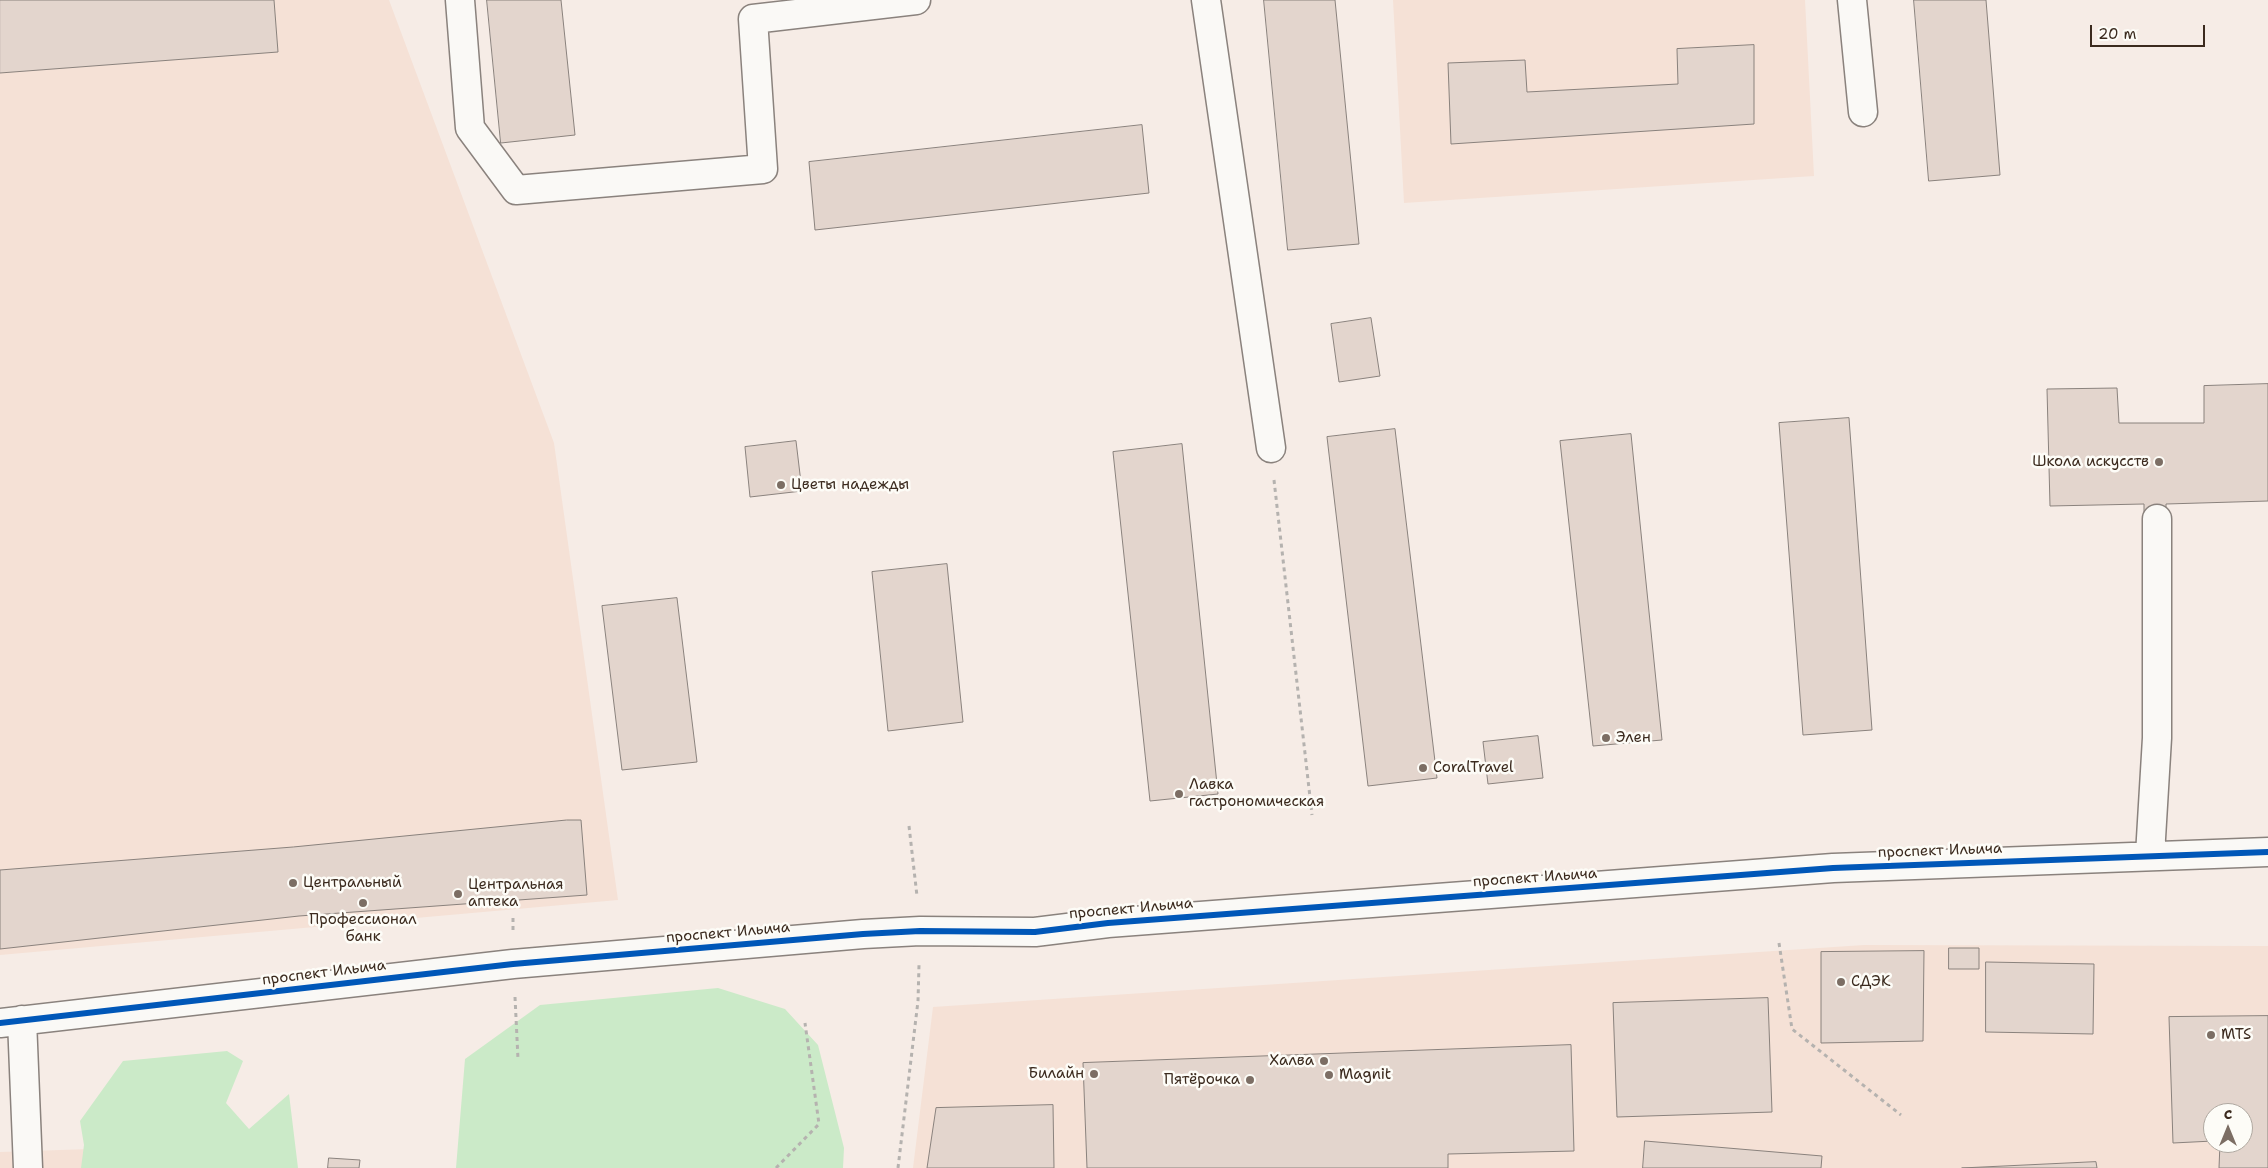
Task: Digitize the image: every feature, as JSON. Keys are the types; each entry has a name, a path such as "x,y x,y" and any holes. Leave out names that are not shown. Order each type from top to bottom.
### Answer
{"street":[{"path":"460,0 470,128 516,190 763,169 753,19 916,0"},
{"path":"1206,0 1271,448"},
{"path":"1852,0 1863,112"},
{"path":"2150,855 2157,738 2157,518"},
{"name":"проспект Ильича","path":"11,1022 513,964 862,934 920,931 1035,932 1108,923 1833,868 2268,852"},
{"path":"11,1022 28,1168"}],"path":[{"path":"1271,448 1312,815"},
{"path":"1779,943 1792,1029 1901,1115"},
{"path":"898,1168 918,1001"},
{"path":"776,1168 819,1124 805,1023"}],"shaded area":[{"path":"0,0 389,0 554,443 618,900 0,955"},
{"path":"1393,0 1805,0 1814,176 1404,203"},
{"path":"1864,945 2268,946 2268,1168 913,1168 933,1007"},
{"path":"151,1147 174,1168 0,1168 0,1152"}],"green space":[{"path":"718,988 785,1009 818,1045 844,1148 843,1168 456,1168 465,1059 540,1005"},
{"path":"227,1051 243,1061 226,1103 249,1129 289,1094 298,1168 81,1168 84,1145 80,1121 123,1061"}],"building":[{"path":"0,0 274,0 278,52 0,73"},
{"path":"487,0 561,0 575,135 501,143"},
{"path":"1264,0 1335,0 1359,244 1288,250"},
{"path":"1914,0 1986,0 2000,175 1929,181"},
{"path":"1754,45 1754,124 1451,144 1448,63 1525,60 1527,92 1678,84 1677,49"},
{"path":"1142,125 1149,193 815,230 809,162"},
{"path":"1371,318 1380,376 1339,382 1331,324"},
{"name":"Школа искусств","path":"2268,384 2268,501 2166,504 2166,519 2144,519 2144,504 2050,506 2047,389 2117,388 2119,423 2204,423 2204,386"},
{"path":"1849,418 1872,730 1803,735 1779,423"},
{"path":"1395,429 1437,778 1368,786 1327,437"},
{"path":"1631,434 1662,740 1593,746 1560,441"},
{"path":"796,441 802,491 750,497 745,447"},
{"path":"1182,444 1218,794 1150,801 1113,452"},
{"path":"947,564 963,722 888,731 872,572"},
{"path":"677,598 697,762 622,770 602,606"},
{"path":"1538,736 1543,778 1488,784 1483,742"},
{"name":"Центральный","path":"581,820 587,895 299,916 0,949 0,870 293,847"},
{"path":"1949,948 1979,948 1979,969 1949,969"},
{"path":"1924,951 1923,1041 1821,1043 1821,952"},
{"path":"1986,962 2094,964 2093,1034 1986,1032"},
{"path":"1768,998 1772,1112 1617,1117 1613,1003"},
{"path":"2268,1016 2268,1168 2219,1168 2220,1153 2253,1153 2253,1103 2203,1103 2203,1142 2173,1143 2169,1017"},
{"path":"1571,1045 1574,1151 1448,1154 1448,1168 1087,1168 1083,1063"},
{"path":"1053,1105 1054,1168 927,1168 936,1108"},
{"path":"1645,1141 1822,1156 1821,1168 1643,1168"},
{"path":"329,1158 360,1160 359,1168 328,1168"},
{"path":"2096,1162 2097,1168 1962,1168"}],"cycle path":[{"path":"0,1023 513,964 863,934 920,931 1035,932 1108,923 1833,868 2268,852"}],"place":[{"name":"Школа искусств","path":"2159,462"},
{"name":"Цветы надежды","path":"781,485"},
{"name":"Элен","path":"1606,738"},
{"name":"CoralTravel","path":"1423,768"},
{"name":"Лавка гастрономическая","path":"1179,794"},
{"name":"Центральный","path":"293,883"},
{"name":"Центральная аптека","path":"458,894"},
{"name":"Профессионал банк","path":"363,903"},
{"name":"СДЭК","path":"1841,982"},
{"name":"MTS","path":"2211,1035"},
{"name":"Халва","path":"1324,1061"},
{"name":"Билайн","path":"1094,1074"},
{"name":"Magnit","path":"1329,1075"},
{"name":"Пятёрочка","path":"1250,1080"}]}
